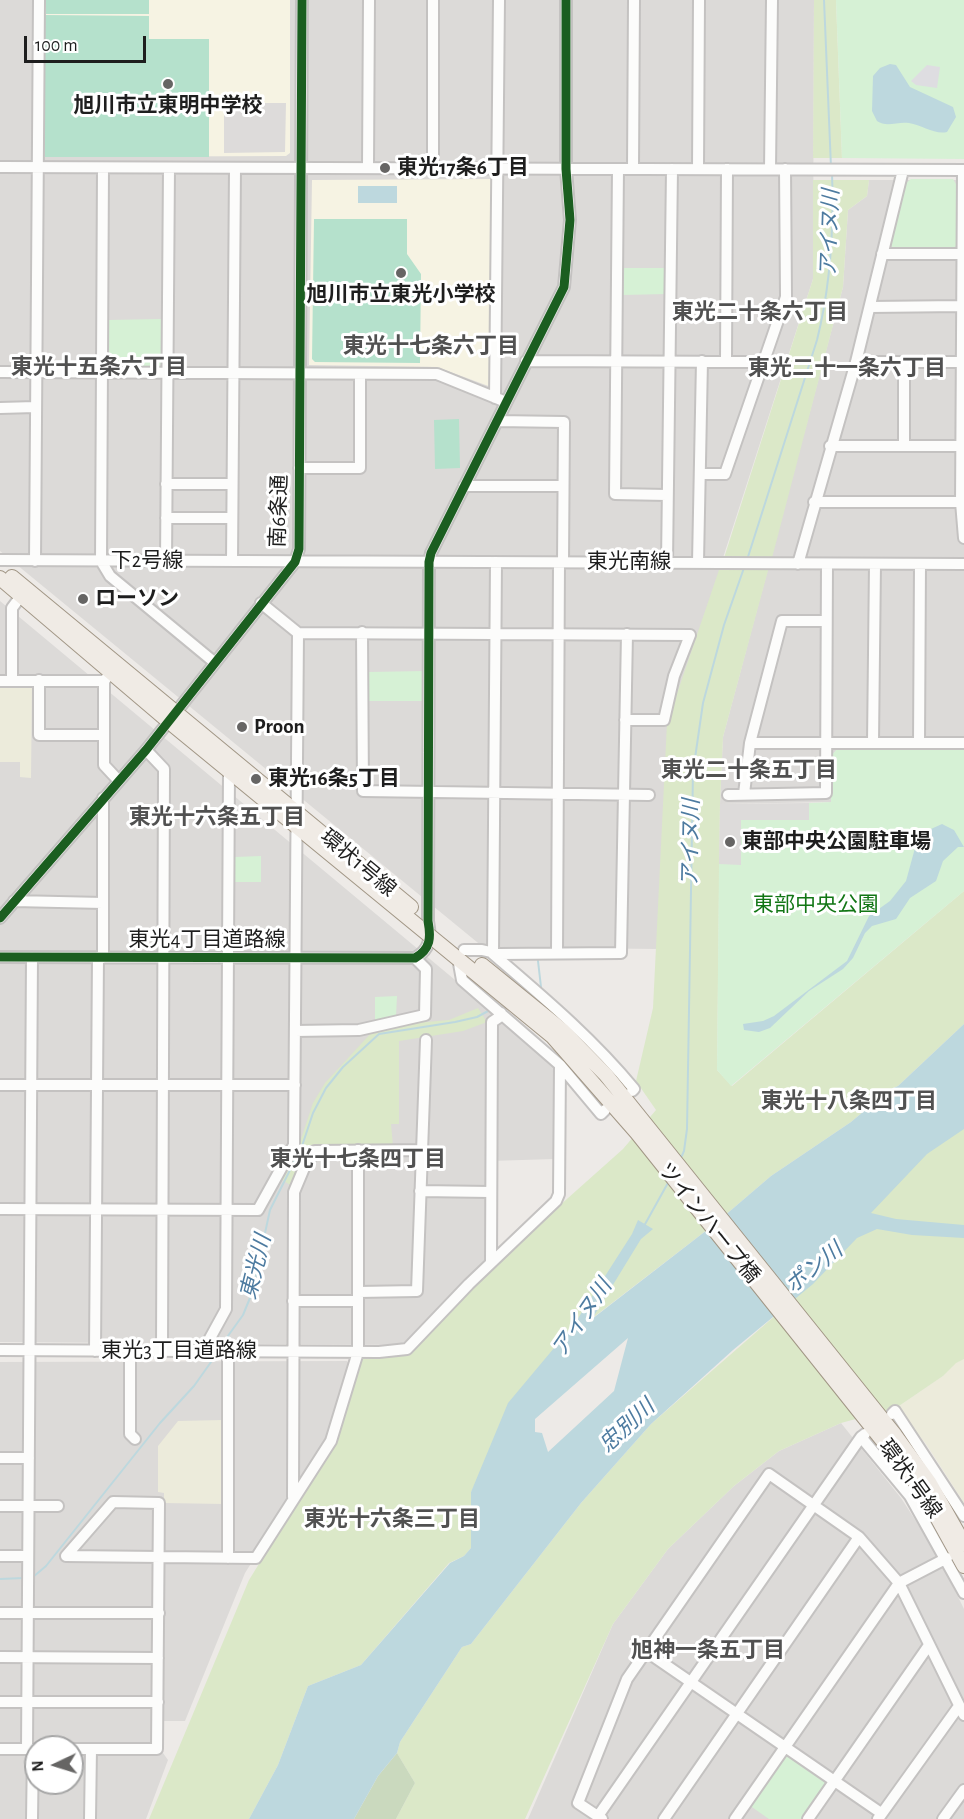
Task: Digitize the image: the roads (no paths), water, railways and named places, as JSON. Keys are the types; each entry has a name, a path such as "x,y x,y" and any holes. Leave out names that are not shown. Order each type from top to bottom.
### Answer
{"main road":[{"name":"環状1号線","path":"0,570 13,577 112,672"},
{"name":"環状1号線","path":"0,578 112,672 172,716 461,954 562,1030 606,1075 642,1129"},
{"name":"ツインハープ橋","path":"642,1129 854,1394"},
{"name":"環状1号線","path":"854,1394 929,1482 964,1544"},
{"name":"環状1号線","path":"854,1394 922,1490 964,1566"}],"street":[{"path":"35,561 39,0"},
{"name":"南6条通","path":"0,918 146,750 213,662 295,562 299,549 302,0"},
{"path":"368,168 369,0"},
{"path":"433,0 433,168"},
{"path":"296,1031 360,1030 425,1015 426,969 415,958 427,948 429,928 431,633 429,562 431,553 497,421 501,400 499,0"},
{"path":"501,400 526,361 564,287 570,220 566,169 566,0"},
{"path":"633,169 634,0"},
{"path":"698,169 699,0"},
{"path":"770,169 772,0"},
{"path":"0,167 963,170 962,502 964,538"},
{"path":"103,168 101,561 110,576 213,662"},
{"path":"166,561 169,168"},
{"path":"232,561 235,168"},
{"path":"618,169 615,494 667,495"},
{"path":"667,562 672,169"},
{"path":"726,361 727,169"},
{"path":"700,474 725,474 786,297 785,170"},
{"path":"798,564 830,446 856,362 903,170"},
{"path":"882,254 963,254"},
{"path":"870,307 962,306"},
{"path":"526,361 763,362"},
{"path":"698,562 702,361"},
{"path":"856,362 963,362"},
{"path":"904,363 904,446"},
{"path":"0,372 437,374 501,400"},
{"path":"299,468 360,468 360,374"},
{"path":"0,408 35,407"},
{"path":"497,421 564,422 559,634 558,953"},
{"path":"830,446 962,446"},
{"path":"166,484 232,484"},
{"path":"464,486 563,486"},
{"path":"814,502 962,502"},
{"path":"166,518 232,518"},
{"name":"下2号線","path":"0,560 295,562"},
{"name":"東光南線","path":"295,562 964,564"},
{"path":"493,954 496,562"},
{"path":"728,795 826,793 827,564"},
{"path":"873,742 875,564"},
{"path":"919,742 920,564"},
{"path":"12,680 12,608 21,596"},
{"path":"261,603 298,633 690,635 674,676 664,720 625,720"},
{"path":"744,794 750,743 782,621 826,621"},
{"path":"362,632 363,791 429,794 649,795"},
{"path":"0,1209 258,1210 294,1145 298,633"},
{"path":"493,954 621,953 627,634"},
{"path":"0,681 39,680 112,672 104,735 104,765 118,780"},
{"path":"39,680 39,735 104,735"},
{"path":"750,743 964,742"},
{"path":"146,750 164,769 162,1351"},
{"path":"207,1351 226,1309 227,1085 233,767"},
{"path":"95,1351 95,1209 103,903 103,798"},
{"path":"14,901 103,903"},
{"path":"603,1112 560,1065 462,980 461,954 482,950 493,954 566,1017 606,1056 633,1090"},
{"name":"東光4丁目道路線","path":"0,957 415,958"},
{"path":"31,1735 27,1702 27,1560 32,957"},
{"path":"491,1263 492,1022 501,1016 501,1013"},
{"path":"293,1301 417,1291 420,1191 424,1150 426,1040"},
{"name":"東光3丁目道路線","path":"0,1350 358,1352 407,1349 491,1263 556,1201 559,1194 560,1065"},
{"path":"0,1084 296,1085"},
{"path":"84,1749 157,1749 160,1558 159,1503 113,1502 66,1556 160,1558 256,1558 331,1441 358,1352 358,1150"},
{"path":"293,1498 292,1202 304,1168 315,1151 424,1150"},
{"path":"420,1191 490,1191"},
{"path":"130,1351 130,1434 135,1439"},
{"path":"226,1351 228,1558"},
{"path":"892,1414 895,1411 964,1516"},
{"path":"647,1652 691,1681 834,1780 879,1816 962,1711 899,1583 860,1537 815,1505 769,1474 627,1679 578,1803 600,1818 691,1681 815,1505 863,1435 910,1496 947,1558 964,1593"},
{"path":"0,1458 29,1458"},
{"path":"0,1506 58,1506"},
{"path":"664,1819 860,1537"},
{"path":"0,1556 27,1560"},
{"path":"735,1819 899,1583 947,1558"},
{"path":"0,1613 159,1613"},
{"path":"808,1819 929,1645"},
{"path":"0,1658 158,1658"},
{"path":"0,1702 158,1702"},
{"path":"0,1749 24,1749"},
{"path":"90,1819 91,1749"},
{"path":"943,1819 964,1790"},
{"path":"32,1795 32,1819"}],"water":[{"path":"890,64 896,65 910,87 953,107 956,117 947,132 942,133 909,123 885,124 877,121 872,111 873,76 880,68"},
{"path":"358,186 397,186 397,203 358,203"},
{"path":"942,824 954,830 964,847 958,847 943,861 936,881 910,898 896,919 872,926 865,933 853,958 843,969 809,991 770,1028 759,1032 744,1030 743,1024 763,1021 774,1016 847,961 869,916 890,901 906,881 915,848 931,829"},
{"path":"964,1024 964,1129 927,1154 871,1213 896,1219 964,1225 964,1238 912,1235 877,1229 857,1238 813,1284 733,1350 651,1424 581,1503 471,1644 462,1647 400,1742 397,1753 378,1776 354,1819 249,1819 278,1765 308,1686 361,1665 450,1563 464,1556 471,1548 471,1492 508,1403 575,1323 632,1234 638,1220 653,1229 641,1239 592,1319 716,1223 771,1176 851,1122 889,1090 898,1086","holes":["628,1338 614,1391 548,1452 542,1433 535,1432 535,1419"]}],"waterway":[{"name":"アイヌ川","path":"824,0 831,167"},
{"name":"アイヌ川","path":"747,560 822,319 830,257 832,173"},
{"name":"アイヌ川","path":"680,1160 684,1151 687,1129 693,772 703,703 724,625 745,565"},
{"name":"アイヌ川","path":"685,814 692,815"},
{"name":"東光川","path":"538,961 541,987"},
{"name":"東光川","path":"220,1347 243,1315 252,1293 270,1210 302,1146 313,1113 326,1088 343,1067 379,1034 455,1022 477,1017 490,1010"},
{"name":"アイヌ川","path":"644,1226 669,1181"},
{"name":"東光川","path":"33,1577 46,1566 160,1423 194,1386 216,1355"},
{"name":"東光川","path":"0,1579 24,1578"}],"place":[{"name":"旭川市立東明中学校","path":"168,84"},
{"name":"東光17条6丁目","path":"385,168"},
{"name":"旭川市立東光小学校","path":"401,273"},
{"name":"ローソン","path":"83,599"},
{"name":"Proon","path":"242,727"},
{"name":"東光16条5丁目","path":"256,779"},
{"name":"東部中央公園駐車場","path":"730,842"}],"district":[{"name":"東光二十条六丁目","path":"760,312"},
{"name":"東光十七条六丁目","path":"431,346"},
{"name":"東光十五条六丁目","path":"99,367"},
{"name":"東光二十一条六丁目","path":"847,368"},
{"name":"東光二十条五丁目","path":"749,770"},
{"name":"東光十六条五丁目","path":"217,817"},
{"name":"東光十八条四丁目","path":"849,1101"},
{"name":"東光十七条四丁目","path":"358,1159"},
{"name":"東光十六条三丁目","path":"392,1519"},
{"name":"旭神一条五丁目","path":"708,1650"}],"park label":[{"name":"東部中央公園","path":"816,905"}],"water label":[{"name":"ポン川","path":"814,1268"},
{"name":"忠別川","path":"627,1426"}]}
